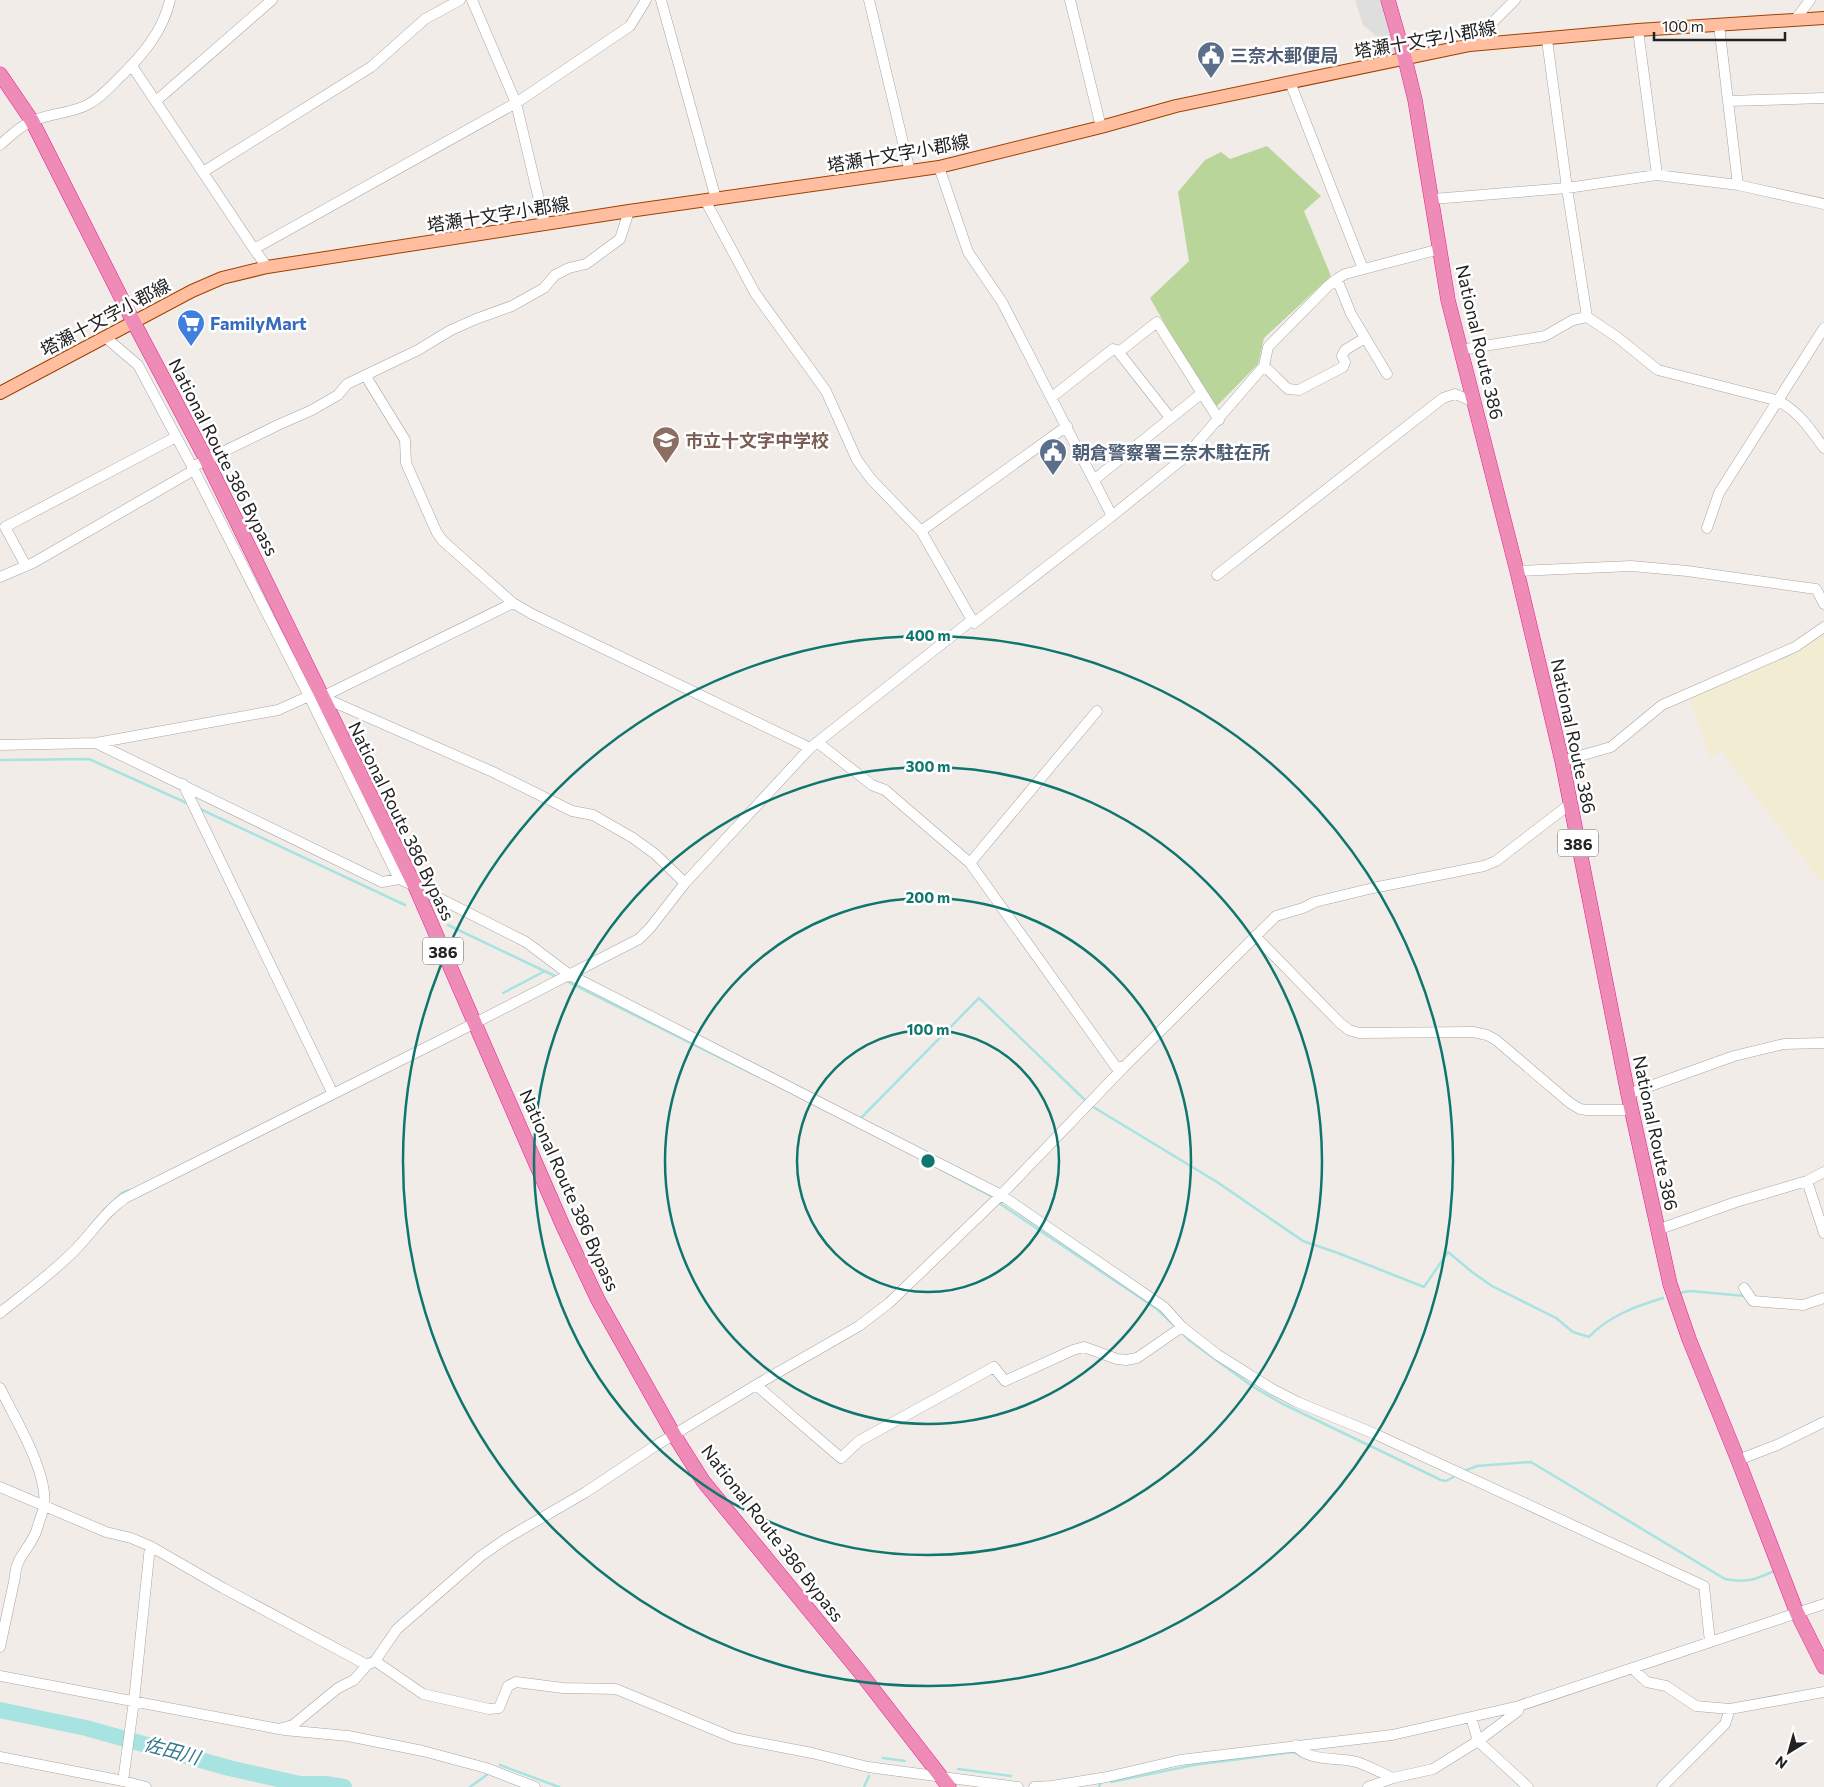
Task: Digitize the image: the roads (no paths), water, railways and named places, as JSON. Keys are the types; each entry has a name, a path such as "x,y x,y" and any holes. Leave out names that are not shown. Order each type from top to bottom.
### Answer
{"highway":[{"name":"National Route 386","path":"1388,0 1415,100 1433,199 1448,300 1517,571 1562,761 1631,1110 1670,1284 1689,1338 1796,1612 1824,1667"},
{"name":"National Route 386 Bypass","path":"0,74 32,121 133,321 207,460 315,697 415,886 563,1226 598,1300 674,1435 703,1480 859,1671 946,1783"}],"main road":[{"name":"塔瀬十文字小郡線","path":"0,393 192,291 222,278 267,267 629,211 939,167 1101,127 1176,106 1470,45 1547,40 1638,30 1824,18"}],"street":[{"path":"0,146 23,126 32,121 89,104 108,90 150,45 168,10 170,0"},
{"path":"156,100 272,0"},
{"path":"203,172 371,67 425,19 460,0"},
{"path":"472,0 516,103 545,225"},
{"path":"254,249 516,103 630,26 646,0"},
{"path":"661,0 710,200 755,293 826,391 857,460 871,479 921,531 974,623 1112,516 1184,457 1264,366 1268,348 1328,286 1345,274 1440,249"},
{"path":"869,0 910,172"},
{"path":"1070,0 1101,127"},
{"path":"1796,20 1810,0"},
{"path":"1470,45 1512,1"},
{"path":"1719,25 1738,185"},
{"path":"1638,30 1658,175"},
{"path":"1547,40 1586,317"},
{"path":"132,66 267,267"},
{"path":"1290,82 1363,269"},
{"path":"1728,101 1824,98"},
{"path":"939,167 968,252 1002,302 1112,516"},
{"path":"1433,199 1567,188 1658,175 1738,185 1824,204"},
{"path":"0,577 33,563 207,460 312,410 338,395 347,384 418,350 433,340 476,318 512,306 544,288 555,275 569,268 586,264 620,239 629,211"},
{"path":"1337,279 1351,314 1387,374"},
{"path":"1460,350 1545,336 1573,320 1586,317 1617,337 1658,370 1779,401 1793,409 1800,416 1824,448"},
{"path":"1118,352 1157,322 1218,419"},
{"path":"1707,528 1719,493 1824,328"},
{"path":"105,337 138,365 315,697 399,879"},
{"path":"1264,366 1288,389 1299,390 1342,367 1345,362 1342,356 1344,350 1365,338"},
{"path":"1052,396 1113,349 1118,352 1168,415 1167,421"},
{"path":"365,375 405,440 406,464 437,533 443,541 513,603 532,614 814,745 872,784 885,790 970,863 1116,1067 1124,1067"},
{"path":"1094,480 1202,393"},
{"path":"1217,575 1443,398 1455,394 1474,402"},
{"path":"921,531 1067,426"},
{"path":"26,566 5,527 176,437"},
{"path":"1517,571 1631,566 1688,571 1816,589 1824,604"},
{"path":"0,745 96,743 278,710 315,697 513,603"},
{"path":"0,1313 61,1263 77,1248 114,1205 125,1198 201,1161 332,1091 475,1023 639,939 650,928 684,883 814,745 972,620"},
{"path":"1562,761 1611,747 1662,705 1795,647 1824,628"},
{"path":"315,697 493,772 572,811 593,815 633,838 655,854 684,883"},
{"path":"970,863 1097,711"},
{"path":"96,743 382,882 399,879 415,886 526,942 570,975 1001,1195 1164,1307 1182,1327 1218,1355 1272,1389 1297,1402 1375,1434 1704,1586 1710,1642"},
{"path":"183,784 332,1091"},
{"path":"279,1729 293,1725 338,1688 354,1680 371,1663 397,1628 481,1556 507,1538 586,1492 674,1435 878,1313 1001,1195 1124,1067 1276,916 1303,908 1315,902 1373,888 1484,866 1496,861 1570,804"},
{"path":"1255,936 1349,1030 1358,1033 1473,1032 1487,1034 1570,1103 1580,1109 1631,1110"},
{"path":"1628,1094 1734,1056 1784,1044 1824,1043"},
{"path":"1657,1230 1736,1202 1807,1181 1824,1172"},
{"path":"1807,1181 1824,1233"},
{"path":"1745,1289 1753,1301 1803,1305 1824,1298"},
{"path":"756,1385 841,1458 859,1441 994,1367 1005,1381 1073,1350 1084,1347 1117,1359 1136,1358 1182,1327"},
{"path":"0,1388 38,1466 44,1506 34,1538 15,1566 15,1577 0,1647"},
{"path":"1738,1460 1777,1445 1824,1422"},
{"path":"0,1487 106,1532 130,1538 150,1546 222,1588 371,1663 423,1694 489,1709 499,1708 508,1686 516,1682 563,1688 616,1689 734,1738 812,1753 946,1783 1018,1787"},
{"path":"123,1779 134,1703 150,1546"},
{"path":"1034,1787 1107,1777 1180,1760 1392,1735 1519,1706 1824,1604"},
{"path":"1633,1669 1647,1682 1666,1686 1696,1706 1730,1709 1824,1692"},
{"path":"0,1676 134,1703 279,1729 348,1736 423,1751 486,1768 535,1787"},
{"path":"1368,1787 1393,1778 1433,1769 1478,1741 1518,1711 1519,1706"},
{"path":"1662,1787 1725,1724 1730,1709"},
{"path":"1471,1717 1478,1741 1528,1787"},
{"path":"1296,1745 1299,1751 1309,1755 1356,1762 1393,1778"},
{"path":"0,1757 123,1779 146,1787"},
{"path":"1101,1787 1107,1777"}],"waterway":[{"path":"0,760 89,759 189,804"},
{"path":"198,808 405,905"},
{"path":"448,925 557,977"},
{"path":"503,993 545,971"},
{"path":"564,980 759,1077"},
{"path":"859,1120 979,998 1086,1101"},
{"path":"1090,1105 1217,1182 1303,1241 1424,1287 1448,1252 1492,1286 1556,1318 1573,1332 1589,1337 1613,1318 1663,1298"},
{"path":"940,1169 991,1196"},
{"path":"103,1211 122,1193 130,1190"},
{"path":"999,1203 1157,1309 1176,1327"},
{"path":"1679,1293 1690,1291 1745,1296"},
{"path":"1180,1331 1189,1340 1252,1386 1281,1403 1441,1480 1446,1481 1457,1475"},
{"path":"1464,1471 1477,1466 1531,1462 1725,1579 1750,1580 1774,1571"},
{"name":"佐田川","path":"0,1710 86,1728 229,1768 300,1784 326,1784 344,1787"},
{"path":"1111,1782 1194,1765 1293,1752 1301,1756"},
{"path":"883,1758 905,1761"},
{"path":"500,1765 559,1787"},
{"path":"958,1769 1011,1776"},
{"path":"470,1787 488,1774"},
{"path":"864,1787 869,1776"}],"place":[{"name":"三奈木郵便局","path":"1211,79"},
{"name":"FamilyMart","path":"191,347"},
{"name":"市立十文字中学校","path":"666,464"},
{"name":"朝倉警察署三奈木駐在所","path":"1053,476"}]}
